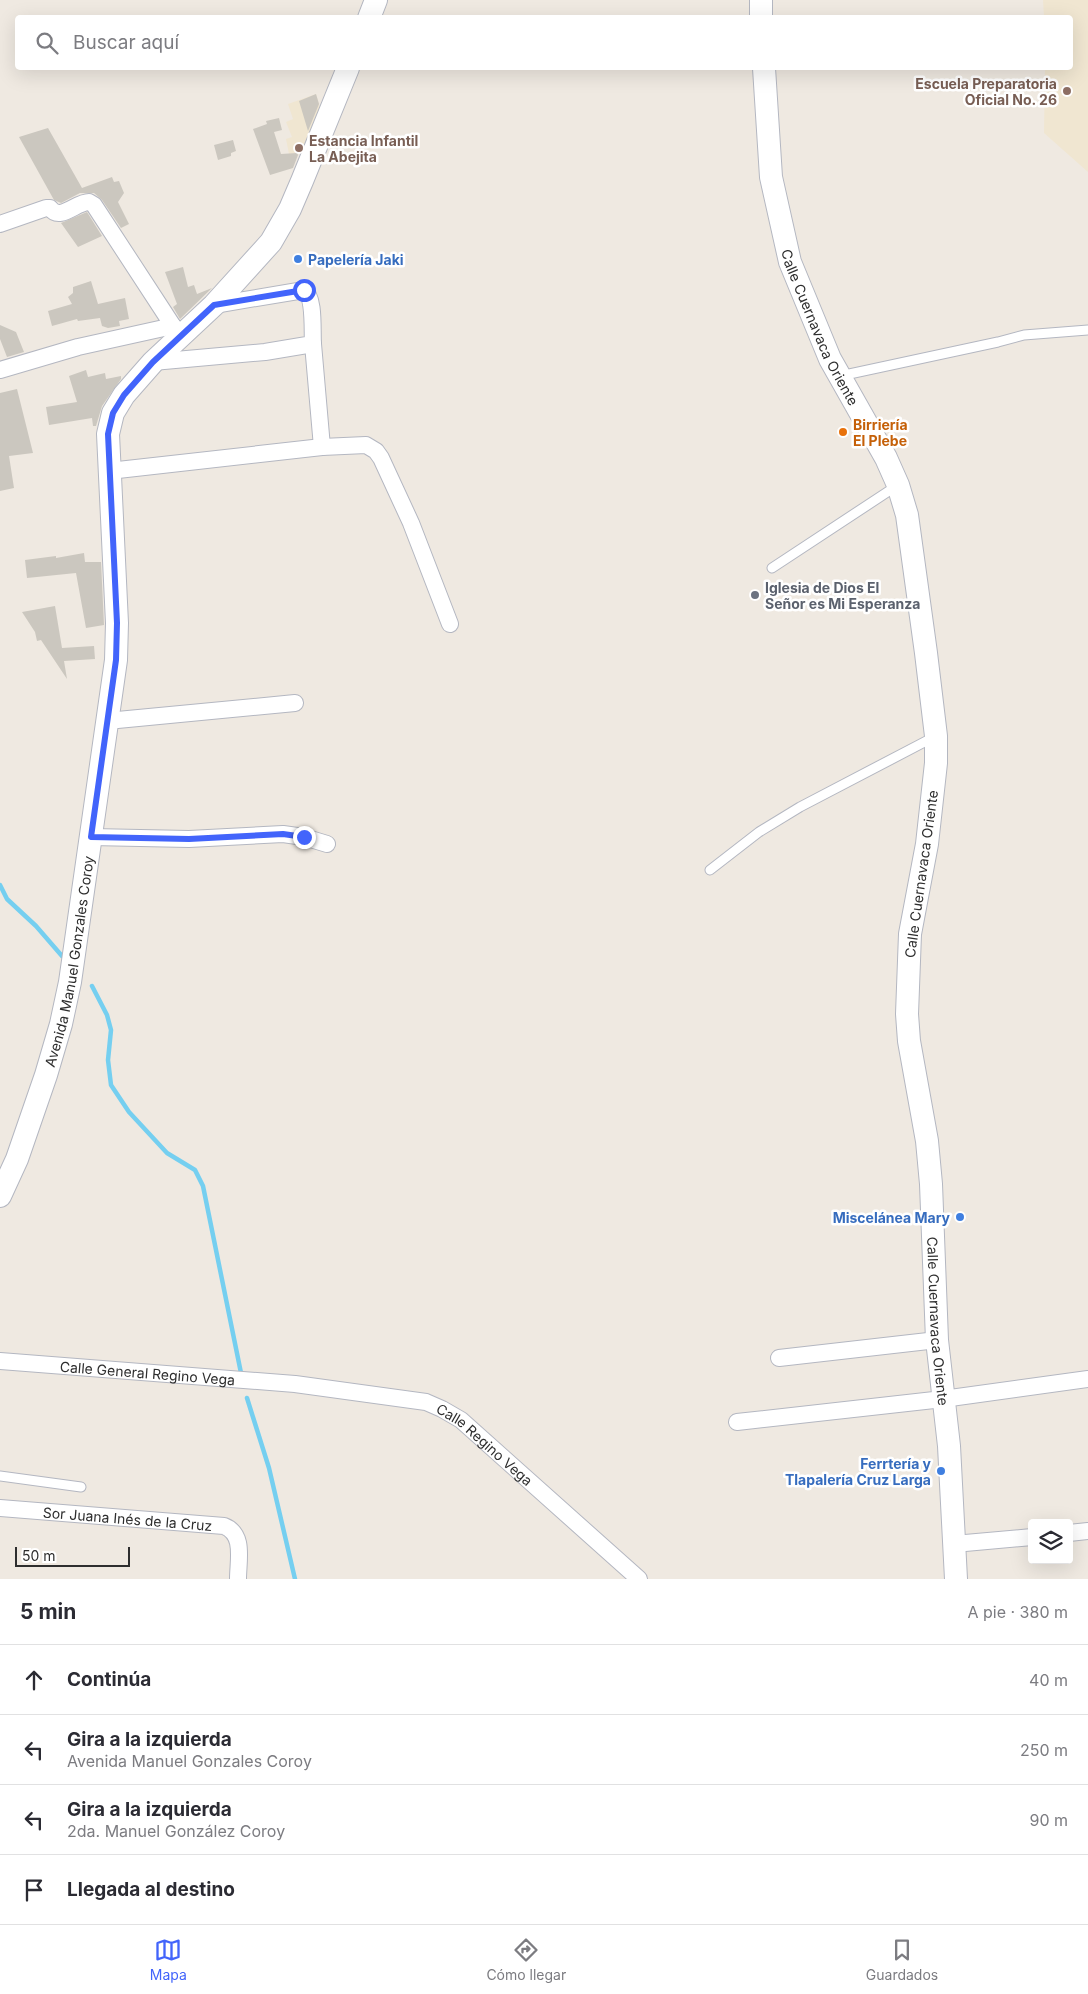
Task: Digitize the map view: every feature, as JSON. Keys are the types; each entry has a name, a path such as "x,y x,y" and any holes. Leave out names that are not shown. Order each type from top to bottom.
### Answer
{"main road":[{"path":"370,15 376,0"},
{"path":"760,0 761,15"},
{"name":"Avenida Manuel Gonzales Coroy","path":"0,1196 17,1159 61,1024 79,930 116,660 117,623 108,434 113,413 124,395 177,331 214,305 271,242 290,209 347,70"},
{"name":"Calle Cuernavaca Oriente","path":"764,70 770,178 790,262 830,359 886,458 898,485 907,515 936,736 934,797 910,934 907,1004 909,1041 927,1141 931,1184 937,1340 949,1446 956,1579"}],"street":[{"path":"0,224 46,208 61,213 84,202 90,202 94,205 177,331 78,347 0,370"},
{"path":"214,305 304,290 310,295 322,447"},
{"path":"153,362 265,352 313,344"},
{"path":"109,471 322,447 366,445 376,451 381,458 411,523 450,624"},
{"path":"107,721 295,704"},
{"path":"91,837 189,839 283,834 304,837 327,844"},
{"path":"779,1358 937,1340"},
{"name":"Calle General Regino Vega","path":"0,1361 295,1384"},
{"path":"737,1422 943,1399 1088,1379"},
{"name":"Calle Regino Vega","path":"295,1384 406,1398 426,1402 442,1409 461,1420 639,1579"},
{"name":"Sor Juana Inés de la Cruz","path":"0,1508 224,1526 234,1531 238,1542 238,1579"},
{"path":"1073,1533 1088,1531"},
{"path":"954,1544 1028,1537"}],"lane":[{"path":"840,376 1024,335 1088,330"},
{"path":"772,568 898,485"},
{"path":"710,870 759,832 800,807 936,736"},
{"path":"0,1476 81,1487"}],"shaded area":[{"name":"Escuela Preparatoria Oficial No. 26","path":"1043,0 1088,0 1088,172 1044,133 1045,70 1073,70 1073,15 1044,15"},
{"path":"316,94 322,115 306,153 289,154 286,139 292,137 286,122 293,119 288,104"}],"building":[{"path":"316,94 319,104 308,131 299,101"},
{"path":"279,118 282,130 274,132 281,154 297,153 298,155 293,168 270,175 253,129 267,124 266,121"},
{"path":"48,128 82,188 112,177 114,182 119,181 124,193 118,202 129,224 121,228 102,200 94,193 80,193 61,203 54,200 19,137"},
{"path":"233,140 236,151 231,153 231,156 218,160 214,145"},
{"path":"87,212 102,236 78,247 61,223"},
{"path":"183,267 188,287 194,285 197,294 212,288 180,319 173,307 177,304 165,272"},
{"path":"91,281 98,304 125,298 129,319 119,321 120,326 108,328 102,326 100,318 78,321 77,319 52,326 48,311 72,304 68,297 73,293 73,287"},
{"path":"0,325 16,332 24,352 7,357 0,339"},
{"path":"86,370 88,377 105,373 106,379 121,376 121,379 102,406 96,426 93,426 92,418 49,425 46,407 77,402 69,376"},
{"path":"17,389 33,453 9,456 14,488 0,491 0,393"},
{"path":"84,553 85,562 101,562 104,625 86,628 76,573 27,578 25,560 56,556 56,558"},
{"path":"55,606 62,648 94,646 95,659 64,661 67,679 41,640 37,641 35,632 22,612"}],"waterway":[{"path":"0,885 7,899 36,926 62,956"},
{"path":"92,986 107,1015 111,1030 108,1060 111,1085 129,1112 167,1153 195,1170 203,1186 241,1373"},
{"path":"247,1398 269,1468 295,1579"}],"place":[{"name":"Escuela Preparatoria Oficial No. 26","path":"1067,91"},
{"name":"Estancia Infantil La Abejita","path":"299,148"},
{"name":"Papelería Jaki","path":"298,259"},
{"name":"Birriería El Plebe","path":"843,432"},
{"name":"Iglesia de Dios El Señor es Mi Esperanza","path":"755,595"},
{"name":"Miscelánea Mary","path":"960,1217"},
{"name":"Ferrtería y Tlapalería Cruz Larga","path":"941,1471"}],"route":[{"path":"304,290 214,305 153,362 124,395 113,413 108,434 117,623 116,660 91,837 189,839 283,834 304,837"}]}
